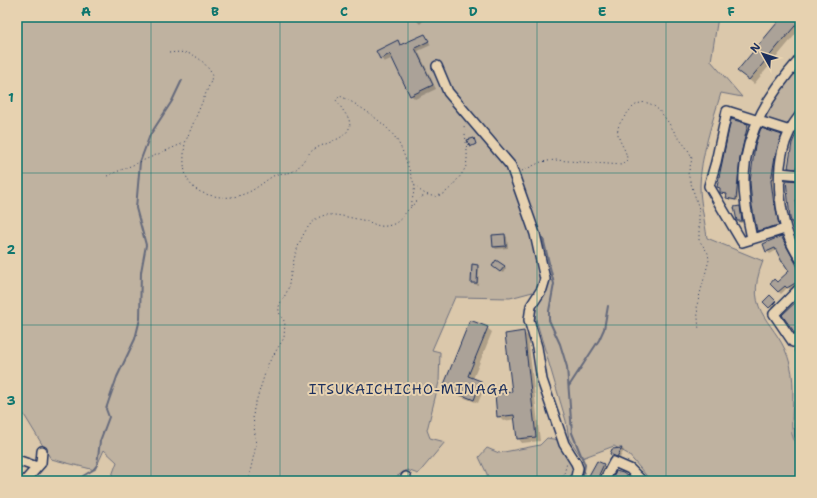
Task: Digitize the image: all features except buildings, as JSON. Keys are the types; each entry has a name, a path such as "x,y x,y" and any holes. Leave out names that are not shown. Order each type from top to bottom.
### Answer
{"street":[{"path":"752,239 746,208 744,175 749,146 757,121 774,91 800,59"},
{"path":"436,66 448,92 511,166 535,234 545,279 542,289 530,306 529,320 537,347 542,380 560,433 578,468 575,481"},
{"path":"785,230 742,242 710,186 727,111 790,131"},
{"path":"800,115 790,131 783,151 780,173 780,192 785,230 800,258"},
{"path":"780,173 800,175"},
{"path":"800,288 774,314 793,342 800,336"},
{"path":"25,481 42,459 42,450"},
{"path":"17,460 37,467"},
{"path":"604,481 614,462 630,469 642,481"}],"path":[{"path":"169,53 181,51 194,55 212,74 211,81 185,143 186,171 191,186 194,190 206,195 218,197 245,194 257,188 277,174 294,171 312,151 345,135 350,126 349,119 336,100 340,96 364,110 391,132 400,145 415,186 424,195 436,196 444,194 462,174 466,166 467,156 464,125"},
{"path":"514,175 547,160 622,166 627,160 627,156 619,141 619,124 633,107 641,103 654,106 660,111 668,118 692,159 688,171 688,178 700,209 699,240 708,253 709,260 697,305 699,331"},
{"path":"107,176 185,143"},
{"path":"411,207 415,186"},
{"path":"248,481 256,445 252,416 268,364 284,338 285,322 279,313 279,304 288,289 291,266 304,234 320,217 327,215 364,220 375,226 397,222 424,195"},
{"path":"562,481 569,451"}],"shaded area":[{"path":"17,17 718,17 711,61 742,97 721,93 708,139 702,164 700,186 707,238 763,261 757,279 756,294 764,317 785,349 790,364 793,381 792,434 800,453 800,481 651,481 628,454 614,446 582,458 569,439 566,421 535,316 537,305 544,289 510,298 455,297 432,350 440,352 439,382 427,430 430,438 445,442 418,474 407,470 396,477 395,481 110,481 117,462 104,450 95,470 51,459 23,413 17,409"},
{"path":"795,71 800,76 800,89 798,111 795,117 785,126 766,120 764,116 778,91"},
{"path":"547,438 559,440 568,455 573,470 570,481 488,481 487,474 479,457 487,448 499,453 540,445"}],"waterway":[{"path":"81,481 83,476 93,470 97,465 100,441 109,417 106,409 117,377 135,339 140,319 141,272 146,245 136,208 140,162 150,135 172,101 182,80"},
{"path":"543,238 554,284 549,311 549,320 560,344 567,367 572,433 585,465 582,481"},
{"path":"569,386 599,340 604,329 608,306"}],"district":[{"name":"ITSUKAICHICHO-MINAGA","path":"409,389"}]}
